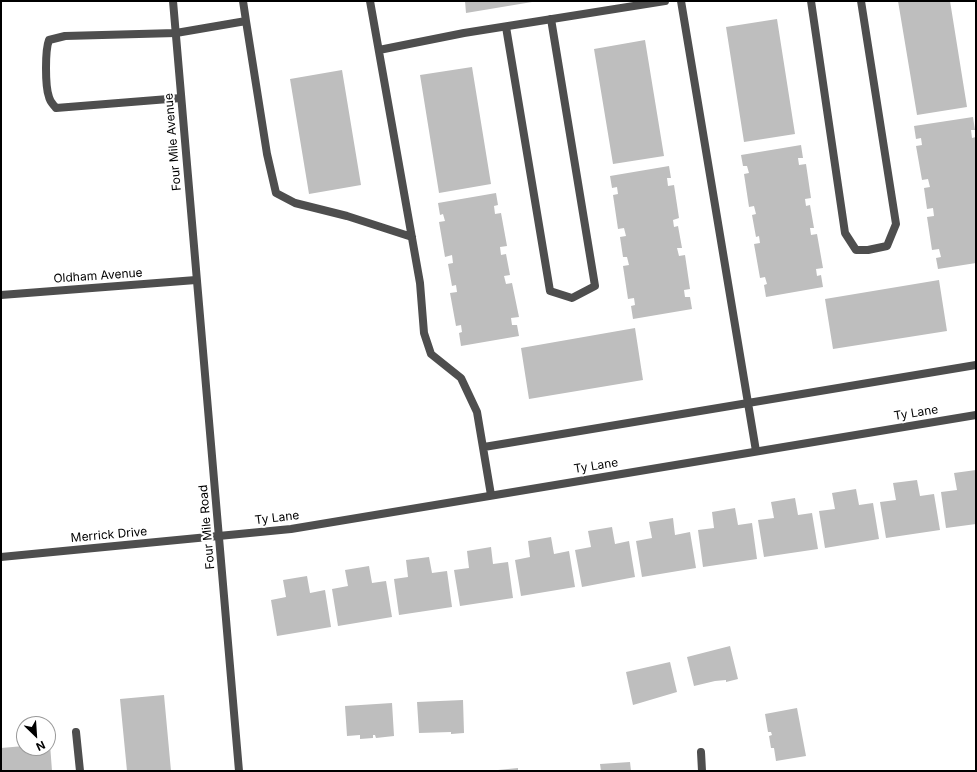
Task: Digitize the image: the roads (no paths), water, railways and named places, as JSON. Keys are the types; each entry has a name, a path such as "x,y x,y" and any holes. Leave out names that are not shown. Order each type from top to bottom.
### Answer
{"street":[{"name":"Four Mile Avenue","path":"173,1 196,280"},
{"path":"243,1 267,154 276,193 294,203 347,216 412,237"},
{"path":"370,1 420,283 424,333 431,354 461,378 477,412 491,495"},
{"path":"379,50 551,19 666,1"},
{"path":"681,1 756,452"},
{"path":"812,1 845,233 856,250 868,250 886,246 896,224 861,1"},
{"path":"506,27 550,291 572,298 595,286 551,19"},
{"path":"181,98 56,108 51,103 48,96 46,48 49,40 65,36 176,33 246,21"},
{"name":"Oldham Avenue","path":"1,295 196,280"},
{"name":"Four Mile Road","path":"196,280 220,536 239,771"},
{"path":"484,447 976,365"},
{"name":"Ty Lane","path":"220,536 291,529 976,415"},
{"name":"Merrick Drive","path":"1,557 220,536"},
{"path":"76,732 80,771"},
{"path":"701,752 702,771"}]}
